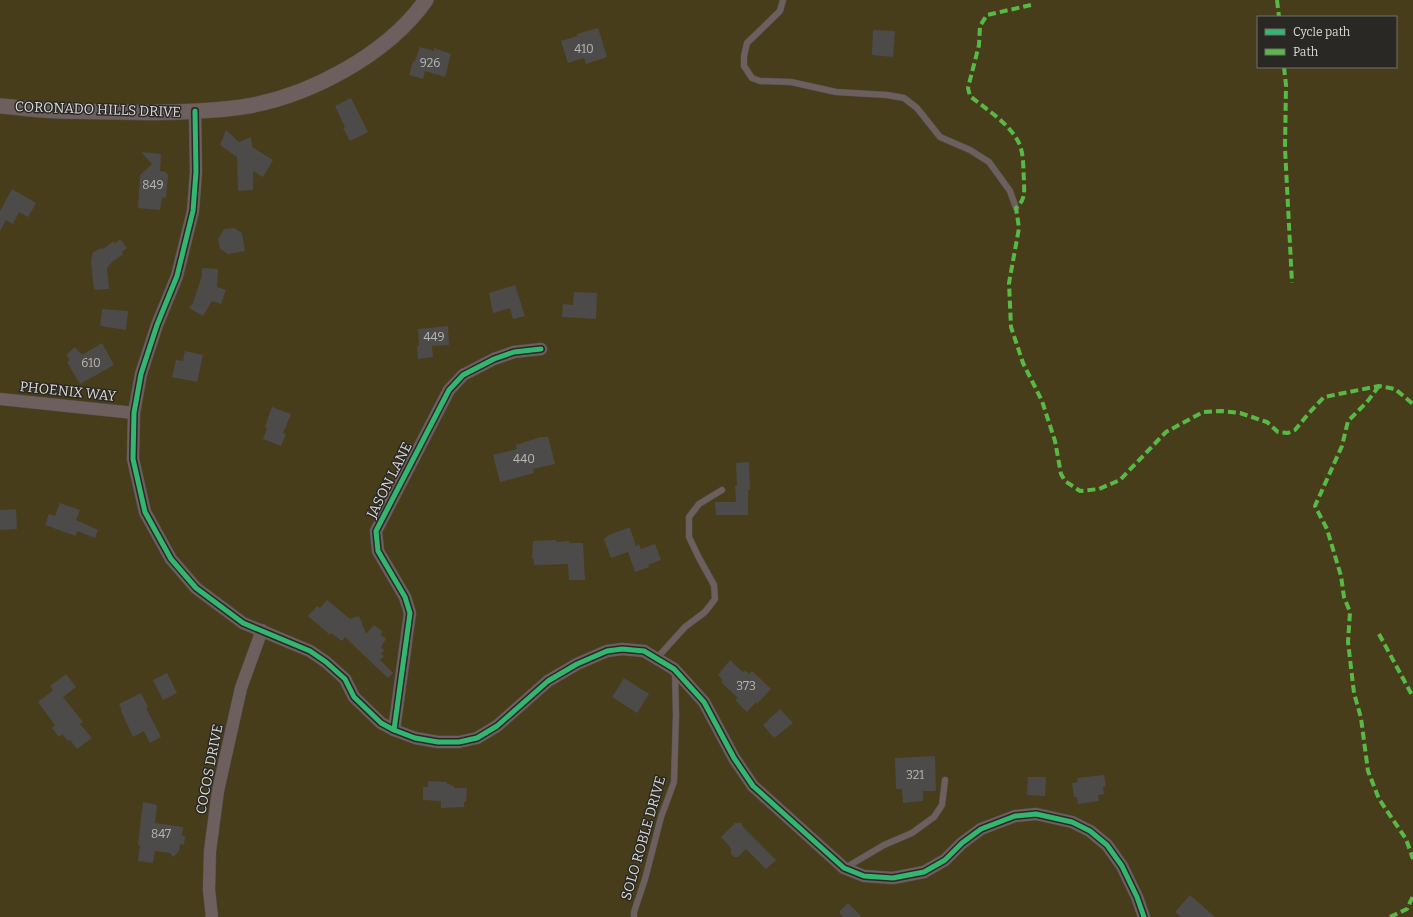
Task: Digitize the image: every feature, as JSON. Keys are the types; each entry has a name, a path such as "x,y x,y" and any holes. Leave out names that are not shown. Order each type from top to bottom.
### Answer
{"street":[{"name":"CORONADO HILLS DRIVE","path":"0,106 42,110 195,112 250,105 279,98 318,84 352,66 389,41 426,0"},
{"path":"195,112 196,172 193,211 177,276 157,324 141,374 134,412 133,459 145,512 171,559 196,588 243,623 310,651 326,662 345,679 354,697 381,723 415,738 438,742 459,742 477,738 497,726 548,681 577,664 607,651 622,649 644,650 674,669 704,702 734,758 753,786 844,868 864,876 893,878 924,872 945,860 962,843 981,829 1015,816 1036,814 1072,822 1090,831 1107,845 1122,866 1137,897 1144,917"},
{"name":"JASON LANE","path":"394,730 410,613 405,596 378,551 376,531 449,390 463,375 494,359 514,352 541,349"},
{"name":"PHOENIX WAY","path":"0,399 134,412"},
{"name":"COCOS DRIVE","path":"212,917 208,890 210,851 218,791 241,688 262,630"}],"lane":[{"path":"783,0 780,11 747,43 744,56 744,66 752,78 760,81 791,82 836,92 887,95 904,98 917,108 940,137 970,150 989,162 1010,191 1016,208"},
{"path":"657,658 685,627 705,612 715,599 714,585 689,537 689,517 699,504 722,490"},
{"name":"SOLO ROBLE DRIVE","path":"634,917 634,912 645,879 661,817 674,782 676,715 674,669"},
{"path":"844,868 884,845 912,834 934,817 942,805 945,780"}],"shaded area":[{"path":"0,0 1413,0 1413,917 0,917"}],"building":[{"path":"598,28 607,57 586,64 584,58 568,63 561,41 577,36 577,34"},
{"path":"873,30 895,31 893,57 872,55"},
{"path":"420,47 434,51 434,48 451,54 445,77 425,71 423,79 409,75 413,61 415,61"},
{"path":"351,98 368,132 350,141 343,128 345,127 335,106"},
{"path":"226,130 239,142 251,137 252,147 273,160 263,177 253,171 253,190 238,191 237,157 220,145"},
{"path":"141,152 161,154 160,171 166,172 168,175 166,197 162,198 160,210 138,208 140,175 152,164"},
{"path":"12,189 36,203 28,217 19,212 13,224 6,220 0,231 0,211"},
{"path":"234,228 242,233 245,251 228,254 220,249 218,239 224,229"},
{"path":"120,239 127,248 122,252 123,254 112,262 107,268 109,289 94,290 91,261 93,252 102,248 103,249 114,241 115,244"},
{"path":"202,268 218,269 217,287 226,290 221,304 212,301 203,316 189,308 193,303 202,275"},
{"path":"515,285 525,316 513,319 510,308 493,313 489,293"},
{"path":"574,292 597,293 596,319 562,317 563,304 573,305"},
{"path":"102,309 128,311 126,330 100,326"},
{"path":"448,326 449,345 432,346 433,357 418,359 418,329"},
{"path":"102,343 114,365 80,384 67,362 70,360 66,355 75,347 82,355"},
{"path":"185,351 203,355 197,382 172,377 176,360 183,361"},
{"path":"272,407 291,414 283,433 286,434 281,446 263,439 267,428 265,427"},
{"path":"540,437 548,437 555,464 533,469 534,473 500,482 493,455 517,449 516,445"},
{"path":"749,462 750,490 748,490 748,515 716,515 715,502 736,502 736,463"},
{"path":"60,503 80,510 76,520 98,530 95,538 77,531 76,536 45,525 49,514 55,516"},
{"path":"16,509 17,529 0,530 0,510"},
{"path":"630,528 636,546 639,544 641,549 655,544 661,560 648,565 649,567 635,572 628,552 611,558 604,539 609,535"},
{"path":"556,540 556,542 569,541 570,543 583,543 585,580 569,580 568,564 534,565 534,559 532,559 533,541"},
{"path":"327,600 350,619 359,616 366,634 374,625 383,632 380,634 386,639 381,647 384,650 381,654 384,656 380,660 393,673 388,678 345,637 342,641 331,633 330,635 308,616 317,606 320,608"},
{"path":"730,660 743,672 745,670 749,674 752,671 771,689 747,712 735,700 738,698 721,682 723,680 718,675"},
{"path":"167,673 177,693 163,700 153,680"},
{"path":"66,674 76,687 63,697 83,722 80,724 92,738 77,749 70,740 68,741 62,734 59,737 52,728 55,725 38,702 53,690 50,686"},
{"path":"624,678 649,694 637,713 612,697"},
{"path":"141,693 148,707 146,708 161,737 150,743 144,731 133,737 119,704"},
{"path":"780,709 793,723 774,738 763,725"},
{"path":"935,756 936,791 923,791 923,801 903,803 902,789 896,789 895,758"},
{"path":"1104,775 1106,786 1103,787 1104,794 1098,795 1099,801 1078,804 1077,797 1074,797 1072,783 1078,782 1077,778"},
{"path":"1028,777 1046,777 1045,796 1027,795"},
{"path":"428,781 447,782 447,784 454,786 454,788 467,788 464,807 441,808 441,801 423,800 423,787 428,787"},
{"path":"143,802 157,805 155,823 183,827 182,836 185,836 184,845 180,844 179,851 173,857 170,853 155,851 153,863 138,861 140,845 138,845"},
{"path":"735,823 742,823 742,826 776,860 766,869 746,849 738,857 734,857 731,854 731,848 721,837"},
{"path":"1190,895 1215,917 1181,917 1175,912"},
{"path":"848,903 862,917 843,917 839,912"}],"marked path":[{"path":"1277,0 1279,16"},
{"path":"1031,5 987,15 980,26 979,45 968,88 970,96 1010,129 1019,143 1022,152 1024,192 1023,198 1016,208 1019,228 1009,283 1011,327 1023,363 1042,401 1055,441 1061,474 1065,481 1080,491 1099,489 1120,480 1166,432 1203,412 1221,411 1240,413 1267,422 1278,432 1288,433 1295,430 1324,397 1379,386 1395,389 1413,404"},
{"path":"1284,68 1286,85 1285,148 1292,283"},
{"path":"1379,386 1367,402 1348,421 1342,446 1315,506 1327,529 1341,576 1344,597 1350,612 1348,642 1354,693 1361,718 1368,771 1379,799 1406,839 1413,859"},
{"path":"1379,634 1413,697"},
{"path":"1390,917 1407,909 1413,896"}],"cycle path":[{"path":"195,111 196,172 193,211 177,276 157,325 141,374 134,413 133,459 145,512 171,559 196,588 243,623 310,651 326,662 345,679 354,697 381,723 415,738 438,742 459,742 477,738 497,726 548,681 577,664 607,651 622,649 644,651 674,669 704,702 734,758 753,786 844,868 864,876 893,878 924,872 945,860 962,843 981,829 1015,816 1036,814 1072,822 1090,831 1107,845 1122,866 1137,897 1144,917"},
{"path":"394,730 410,613 405,597 378,551 376,531 449,390 463,375 494,359 514,352 541,349"}]}
